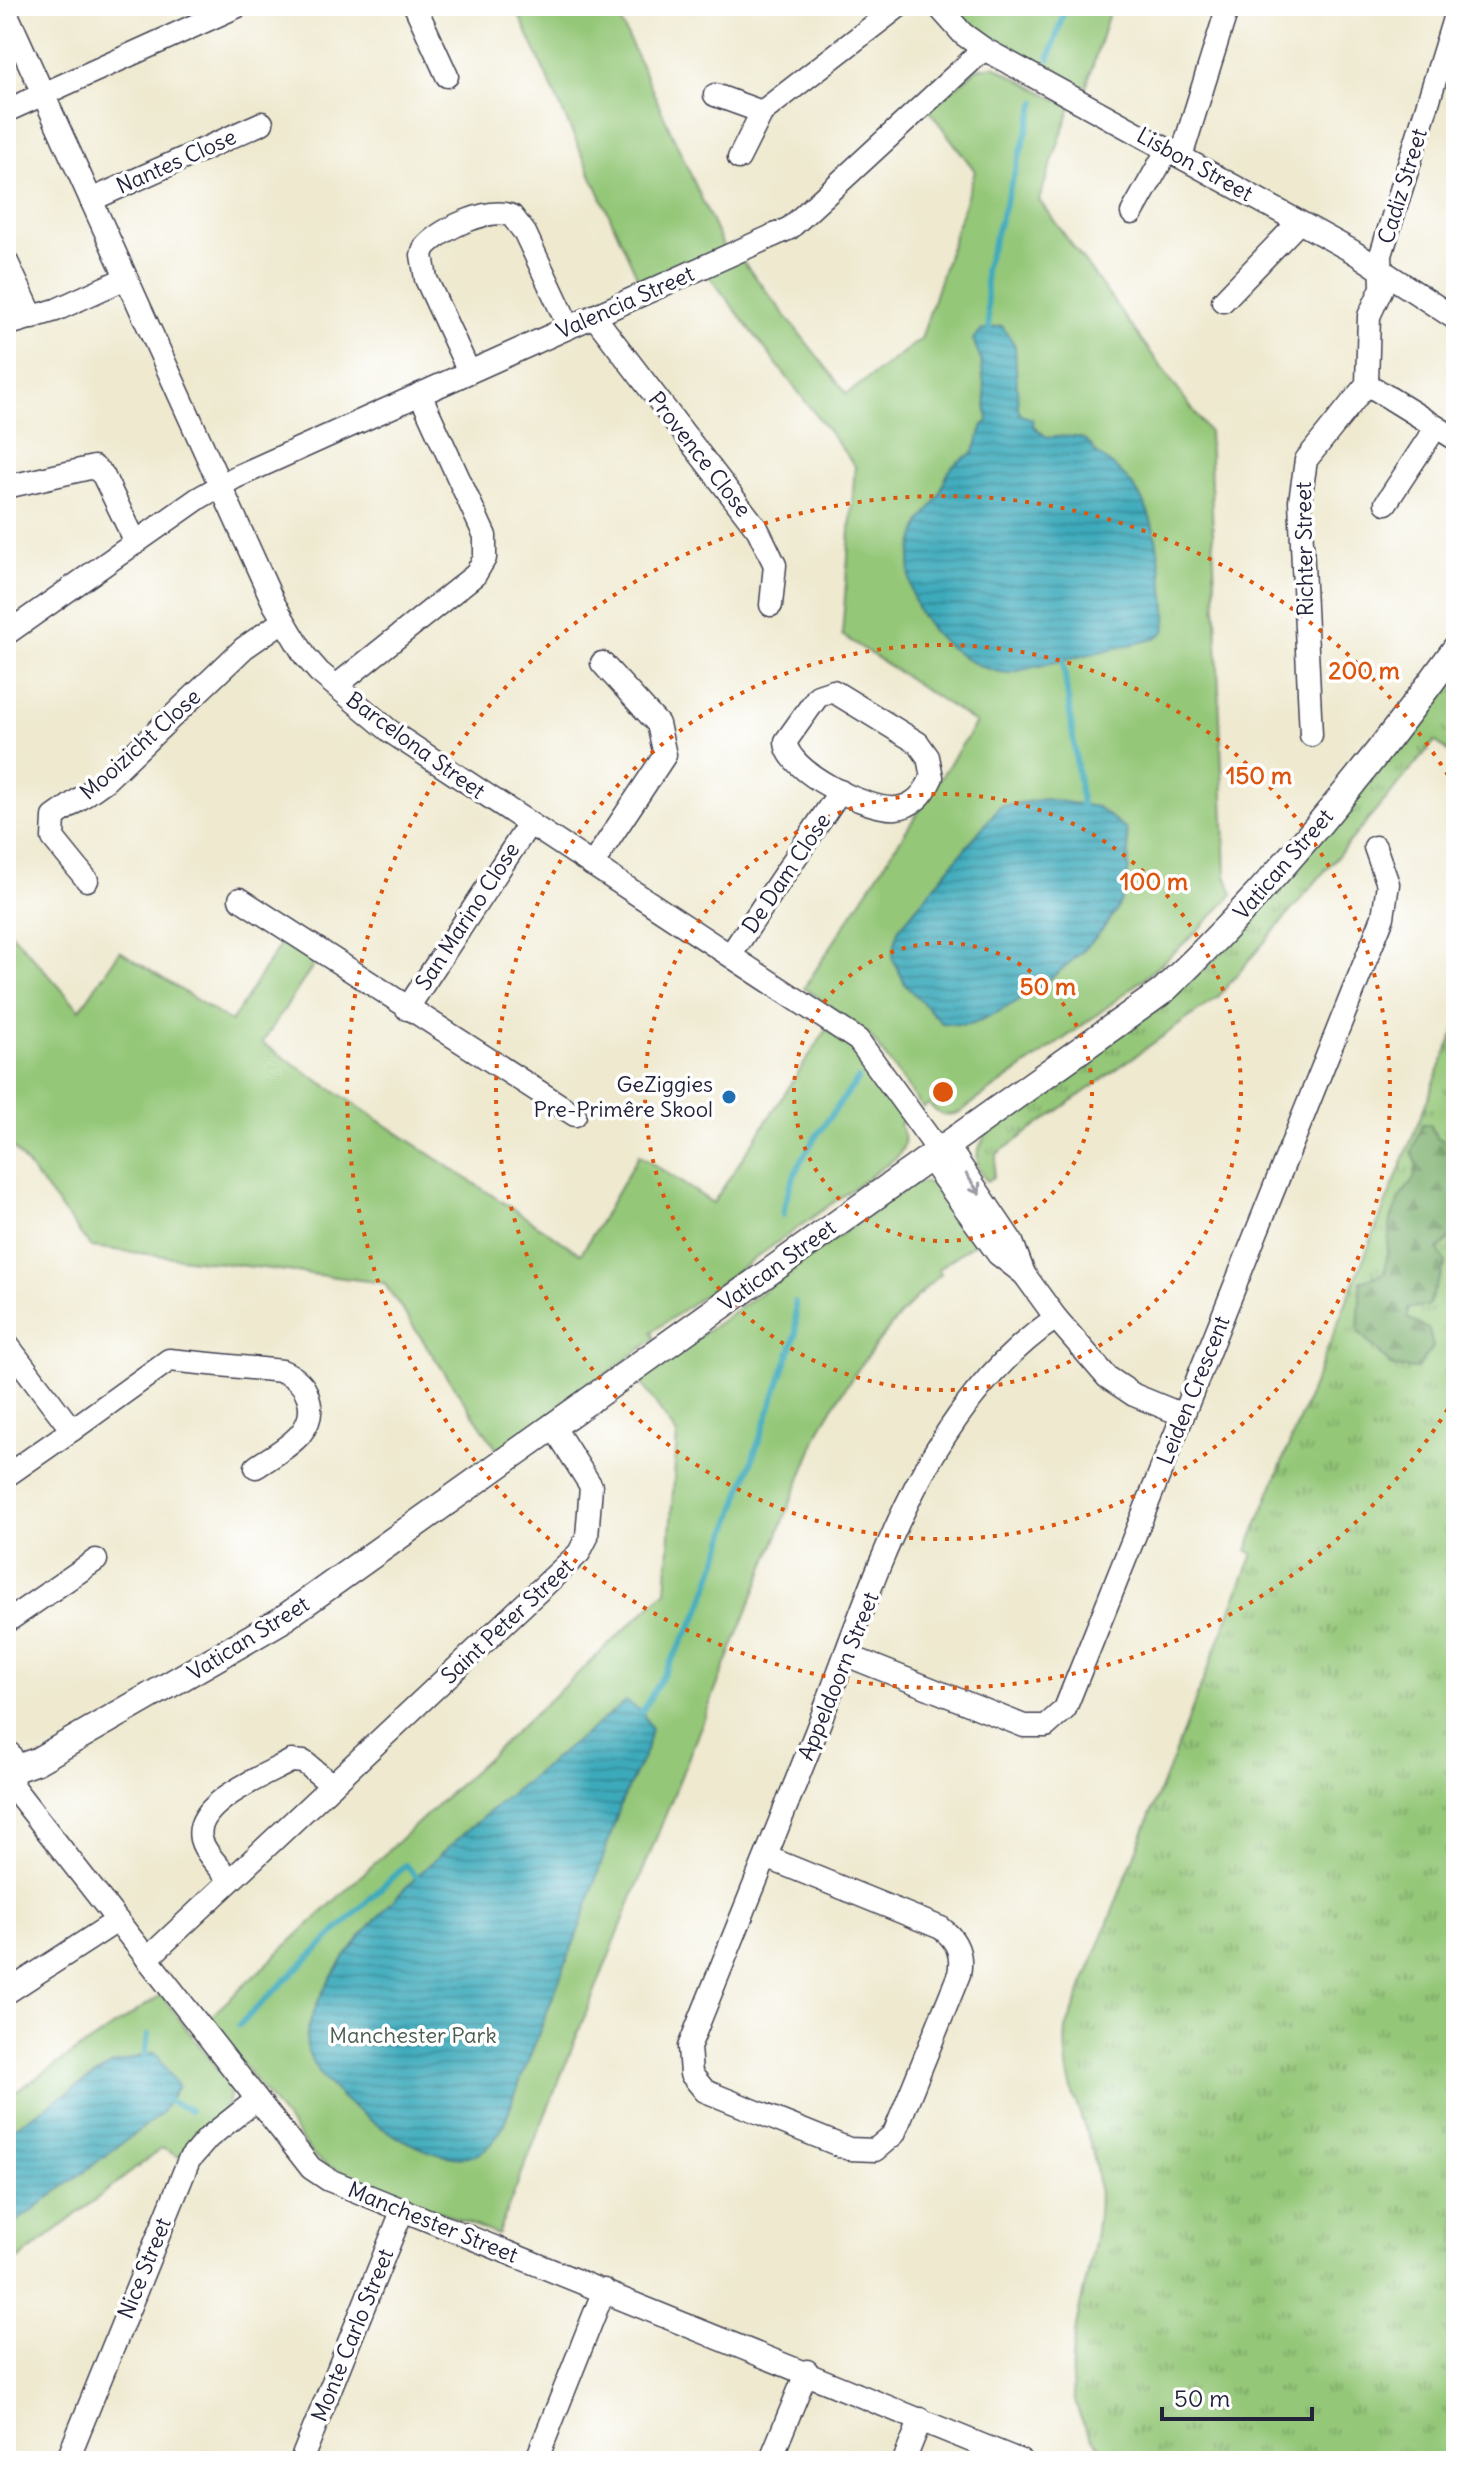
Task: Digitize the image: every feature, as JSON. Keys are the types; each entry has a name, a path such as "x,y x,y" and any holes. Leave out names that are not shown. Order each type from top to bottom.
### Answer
{"street":[{"path":"6,111 238,6"},
{"path":"415,6 447,76"},
{"path":"739,158 762,112 899,6"},
{"name":"Lisbon Street","path":"938,6 954,25 984,49 1299,222 1456,319"},
{"path":"1132,213 1174,153 1228,6"},
{"name":"Barcelona Street","path":"6,12 220,486 283,621 305,656 391,732 858,1040 937,1151 1012,1242 1024,1274 1056,1318 1107,1377 1134,1395 1183,1415"},
{"name":"Cadiz Street","path":"1381,270 1381,255 1455,20"},
{"name":"Valencia Street","path":"6,634 220,486 790,228 984,49"},
{"path":"715,95 762,112"},
{"name":"Nantes Close","path":"91,200 262,123"},
{"path":"469,372 423,266 422,255 431,240 456,228 492,212 512,216 525,233 569,327"},
{"path":"1223,301 1299,222"},
{"path":"6,260 33,318"},
{"path":"1381,270 1382,288 1369,316 1367,384 1456,439"},
{"path":"6,325 33,318 126,278"},
{"name":"Provence Close","path":"594,316 758,530 775,565 771,605"},
{"name":"Richter Street","path":"1311,735 1300,501 1302,470 1311,452 1367,384"},
{"path":"336,686 475,575 485,558 485,536 420,394"},
{"path":"1386,503 1436,427"},
{"path":"6,487 94,467 103,475 136,543"},
{"name":"Mooizicht Close","path":"87,880 53,838 54,817 105,781 244,648 283,621"},
{"name":"Vatican Street","path":"8,1764 37,1761 280,1621 1163,991 1216,940 1398,729 1456,648"},
{"path":"592,865 665,755 658,724 602,663"},
{"name":"De Dam Close","path":"833,691 918,743 932,767 928,787 920,798 908,805 895,808 876,806 840,791 794,763 786,749 795,725 811,704 818,696 833,691"},
{"name":"De Dam Close","path":"731,954 840,791"},
{"name":"San Marino Close","path":"407,1009 529,824"},
{"name":"Leiden Crescent","path":"846,1655 1024,1726 1038,1727 1054,1722 1065,1709 1383,917 1388,884 1375,847"},
{"name":"San Marino Close","path":"240,899 575,1115"},
{"name":"Appeldoorn Street","path":"766,1857 941,1928 956,1943 961,1964 959,1974 894,2134 875,2150 849,2149 705,2091 691,2074 689,2047 913,1489 935,1453 1006,1358 1056,1318"},
{"path":"6,1343 72,1430"},
{"path":"6,1476 169,1360 282,1371 292,1375 306,1391 309,1420 299,1437 256,1467"},
{"name":"Saint Peter Street","path":"147,1959 583,1548 590,1507 589,1480 553,1426"},
{"path":"6,1622 96,1560"},
{"path":"231,1880 202,1840 201,1824 209,1810 291,1761 304,1762 332,1785"},
{"name":"Manchester Street","path":"8,1764 13,1787 311,2168 329,2180 807,2371 1021,2461"},
{"path":"6,1993 117,1921"},
{"name":"Nice Street","path":"67,2461 189,2160 208,2138 256,2100"},
{"name":"Monte Carlo Street","path":"301,2461 403,2209"},
{"path":"536,2461 604,2290"},
{"path":"770,2461 807,2371"},
{"path":"904,2461 921,2419"}],"green space":[{"path":"515,6 614,6 724,248 641,285"},
{"path":"949,6 1111,6 1084,95 979,36"},
{"path":"994,66 1071,107 1039,200 1209,432 1226,875 1233,894 1137,984 960,1112 947,1115 935,1111 929,1104 923,1108 867,1032 804,988 976,723 842,635 855,466 707,273 741,259 847,394 921,339 975,171 929,110 978,68"},
{"path":"1456,669 1456,758 1435,741 1218,997 997,1154 993,1177 987,1181 977,1160 982,1141 991,1127 1175,995 1219,955 1391,756"},
{"path":"6,927 80,1010 120,951 231,1022 284,938 317,960 262,1043 581,1254 639,1155 713,1203 827,1029 854,1050 905,1120 899,1124 904,1145 897,1157 652,1332 655,1339 498,1451 384,1283 91,1247 6,1138"},
{"path":"1456,1028 1456,2461 1118,2461 1090,2434 1075,2403 1072,2368 1075,2331 1098,2217 1098,2182 1095,2161 1068,2073 1066,2029 1253,1554 1247,1550"},
{"path":"1456,1101 1456,1137 1453,1103"},
{"path":"1422,1124 1430,1124 1437,1138 1446,1141 1456,1137 1456,1233 1438,1250 1446,1263 1428,1306 1408,1308 1408,1318 1429,1330 1433,1347 1417,1369 1393,1367 1358,1331 1361,1281 1385,1273 1391,1220 1399,1199 1414,1178 1417,1163 1412,1152"},
{"name":"Manchester Park","path":"923,1182 938,1186 979,1240 938,1269 941,1274 875,1346 821,1427 497,2235 328,2166 313,2155 208,2019 666,1591 677,1435 639,1380 909,1186"},
{"path":"161,1995 228,2083 229,2095 222,2115 179,2157 162,2148 6,2269 6,2098"}],"water":[{"path":"1002,326 1015,345 1021,415 1032,419 1034,427 1047,437 1086,440 1097,454 1129,481 1146,507 1156,539 1166,603 1165,631 1154,639 1009,673 1000,672 977,664 948,646 934,633 916,606 910,559 920,524 938,497 951,469 973,454 983,425 988,421 981,361 973,339 982,330"},
{"path":"1045,799 1097,807 1126,829 1128,876 1116,911 1083,951 1015,1002 973,1023 942,1023 906,986 892,957 898,930 1000,806"},
{"path":"626,1701 642,1712 651,1728 646,1751 622,1801 581,1924 503,2126 489,2146 468,2157 448,2156 422,2149 367,2118 322,2076 309,2054 307,2034 324,1991 354,1945 442,1853"},
{"path":"155,2052 178,2086 161,2114 6,2230 6,2132 111,2065"}],"waterway":[{"path":"1049,59 1066,6"},
{"path":"989,327 985,270 1036,102"},
{"path":"1063,661 1082,805"},
{"path":"783,1215 793,1177 802,1160 858,1079"},
{"path":"642,1712 699,1613 796,1334 795,1302"},
{"path":"239,2025 405,1865 418,1878"},
{"path":"144,2063 148,2035"},
{"path":"164,2099 190,2110"}],"place":[{"name":"GeZiggies Pre-Primêre Skool","path":"729,1097"}]}
